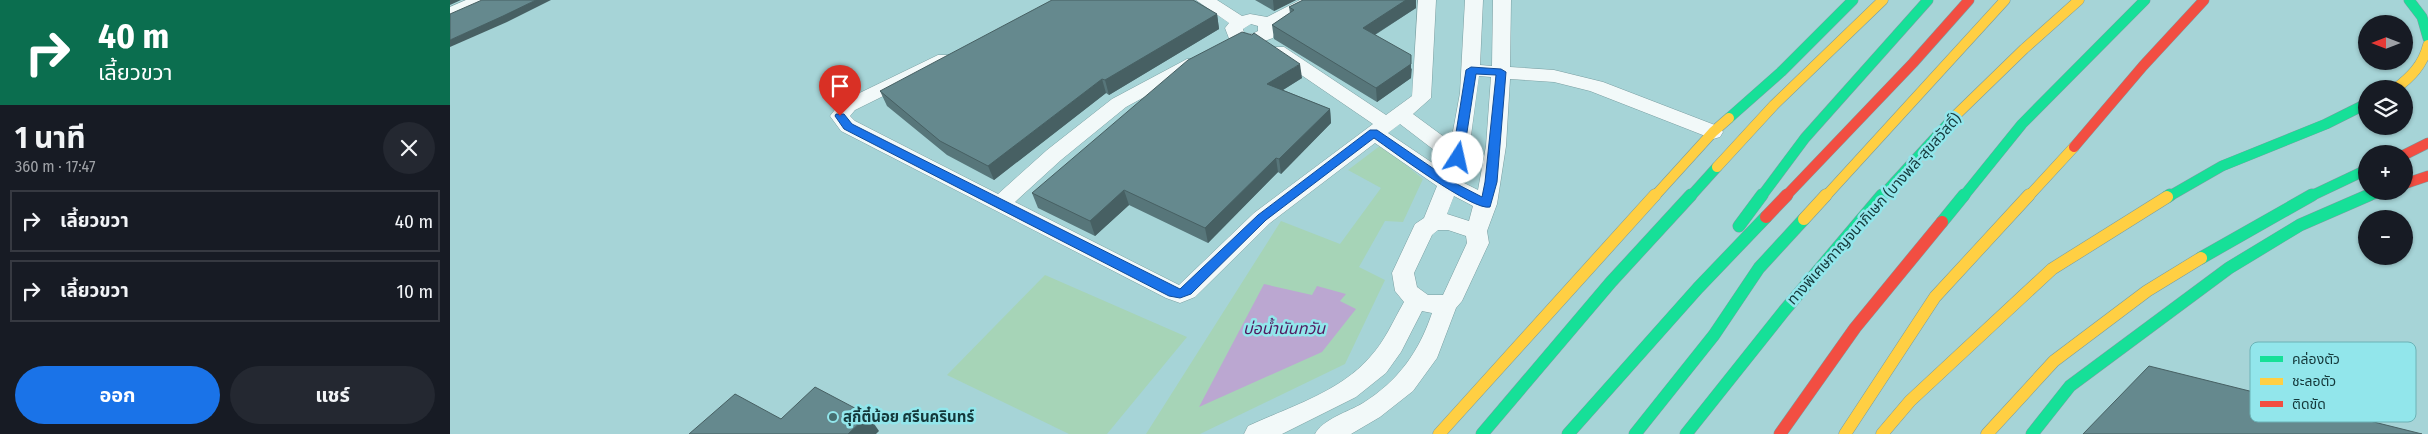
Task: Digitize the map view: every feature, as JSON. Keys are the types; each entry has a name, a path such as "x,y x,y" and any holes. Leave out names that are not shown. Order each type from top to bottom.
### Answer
{"main road":[{"path":"1439,434 1713,132 1781,72 1853,0"},
{"path":"1482,434 1611,282 1735,147 1774,105 1883,0"},
{"path":"1698,288 1770,181 1879,52 1928,0"},
{"path":"1568,434 1698,288 1913,63 1969,0"},
{"path":"1635,434 1714,335 1760,268 2005,0"},
{"name":"ทางพิเศษกาญจนาภิเษก (บางพลี-สุขสวัสดิ์)","path":"1686,434 1784,309 1872,208 1965,106 2039,34 2079,0"},
{"path":"1780,434 1855,328 1949,216 2022,124 2092,51 2145,0"},
{"path":"1845,434 1935,297 2079,141 2143,66 2204,0"},
{"path":"2409,0 2422,17 2428,38"},
{"path":"2408,80 2426,60 2428,45"},
{"path":"1882,434 1910,401 2052,269 2135,215 2222,166 2326,124 2358,108"},
{"path":"2413,150 2428,143"},
{"path":"1987,434 2054,361 2147,291 2265,218 2309,195 2358,174"},
{"path":"2413,181 2428,176"},
{"path":"2032,434 2070,386 2229,268 2300,225 2358,199"}],"street":[{"path":"450,14 480,0"},
{"path":"1205,0 1240,38 1386,123 1458,158"},
{"path":"1000,204 1054,155 1119,104 1313,0"},
{"path":"960,51 848,106 840,116 848,126 1180,294 1187,291 1262,218 1386,123 1416,103 1422,92 1427,0"},
{"path":"1433,223 1458,158 1471,70 1474,0"},
{"path":"1476,232 1448,222 1433,223 1422,230 1403,273 1406,291 1416,300 1429,304 1446,303 1456,295 1478,243 1476,232 1486,204 1491,182 1501,72 1502,0"},
{"path":"1471,70 1554,76 1596,86 1713,132"},
{"path":"1386,123 1449,184 1486,204"},
{"path":"1257,434 1350,389 1372,371 1389,352 1416,300"},
{"path":"1328,434 1375,409 1406,383 1424,362 1438,334 1446,303"}],"green space":[{"path":"1381,145 1423,179 1403,222 1385,221 1359,267 1385,280 1345,364 1200,434 1146,434 1281,221 1340,244 1381,188 1348,170"},
{"path":"1045,275 1187,337 1107,434 1069,434 947,375"}],"water":[{"name":"บ่อน้ำนันทวัน","path":"1264,284 1312,295 1317,286 1346,294 1340,301 1356,309 1322,352 1199,407"}],"building":[{"path":"482,0 536,0 450,40 450,14"},
{"path":"1052,0 1193,0 1217,14 1105,80 1102,79 988,166 940,141 880,91"},
{"path":"1303,0 1406,0 1363,28 1411,55 1411,64 1376,88 1272,25 1294,10 1289,7"},
{"path":"1242,32 1252,35 1254,33 1300,64 1267,84 1330,109 1279,159 1276,158 1205,228 1124,190 1090,221 1032,193 1188,60"},
{"path":"2149,366 2250,391 2250,422 2374,422 2422,434 2083,434"},
{"path":"815,387 868,415 848,434 689,434 735,394 781,419"}],"traffic: fast":[{"path":"1729,118 1781,72 1853,0"},
{"path":"1739,226 1805,138 1928,0"},
{"path":"1942,222 2022,124 2145,0"},
{"path":"2409,0 2422,17 2428,38"},
{"path":"2167,197 2222,166 2326,124 2358,108"},
{"path":"1686,434 1817,271 1885,192 1956,115"},
{"path":"1482,434 1611,282 1717,167"},
{"path":"2201,258 2241,233 2358,174"},
{"path":"2032,434 2070,386 2229,268 2300,225 2358,199"},
{"path":"1568,434 1698,288 1766,217"},
{"path":"1635,434 1714,335 1759,268 1804,219"}],"traffic: slow":[{"path":"1717,167 1774,105 1883,0"},
{"path":"1804,219 2005,0"},
{"path":"1956,115 2024,49 2079,0"},
{"path":"2407,80 2424,59 2428,45"},
{"path":"1439,434 1713,132 1729,118"},
{"path":"1845,434 1935,297 2074,147"},
{"path":"1882,434 1910,401 2052,269 2167,197"},
{"path":"1987,434 2054,361 2147,291 2201,258"}],"traffic: jam":[{"path":"1766,217 1913,63 1969,0"},
{"path":"2074,147 2143,66 2204,0"},
{"path":"2413,150 2428,143"},
{"path":"2413,181 2428,176"},
{"path":"1780,434 1855,328 1942,222"}],"place":[{"name":"สุกี้ตี๋น้อย ศรีนครินทร์","path":"833,417"}],"route":[{"path":"840,116 848,126 1180,294 1187,291 1262,218 1374,132 1449,184 1486,204 1491,182 1501,72 1471,70 1458,158"}]}
